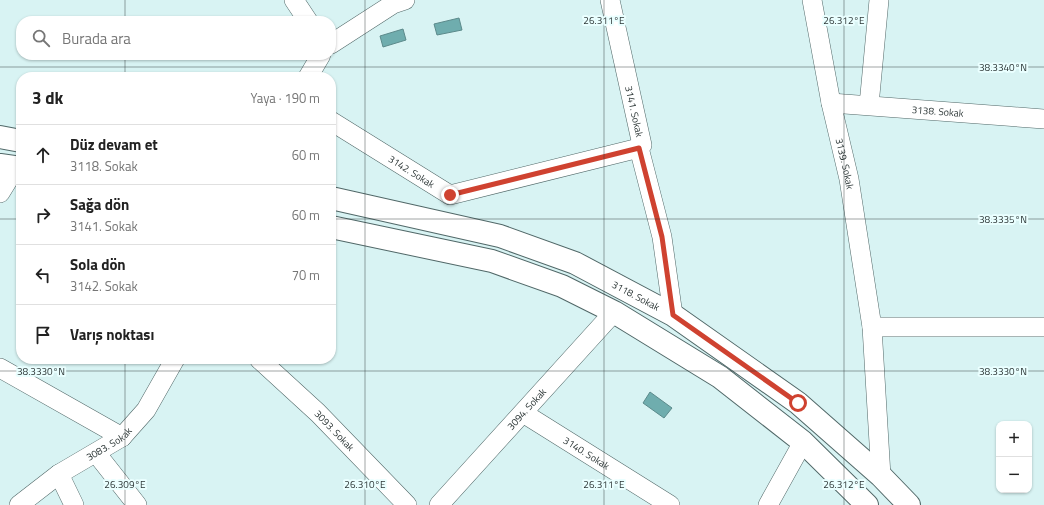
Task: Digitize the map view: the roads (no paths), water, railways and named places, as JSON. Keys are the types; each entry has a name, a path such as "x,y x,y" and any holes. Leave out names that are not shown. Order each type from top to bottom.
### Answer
{"main road":[{"path":"0,137 16,140"},
{"name":"3118. Sokak","path":"336,199 500,236 575,263 673,315 798,403 881,476 909,505"},
{"path":"336,228 492,261 562,286 614,312 720,377 803,442 867,505"}],"street":[{"path":"294,0 305,16"},
{"path":"336,41 393,4 405,0"},
{"name":"3141. Sokak","path":"610,0 642,145 639,148 662,237 673,315"},
{"name":"3139. Sokak","path":"812,0 831,103 849,179 872,327 881,476"},
{"path":"869,105 878,0"},
{"path":"311,72 318,60"},
{"name":"3138. Sokak","path":"831,103 1044,119"},
{"name":"3142. Sokak","path":"336,124 450,195 639,148"},
{"path":"0,193 12,167"},
{"name":"3094. Sokak","path":"439,505 614,312"},
{"path":"872,327 1044,327"},
{"name":"3083. Sokak","path":"19,505 59,474 122,437 146,410 172,364"},
{"name":"3093. Sokak","path":"264,364 318,414 407,505"},
{"path":"0,368 122,437"},
{"name":"3140. Sokak","path":"522,412 670,505"},
{"path":"768,505 803,442"},
{"path":"96,453 137,505"},
{"path":"59,474 74,505"}],"water":[{"path":"459,18 462,30 437,35 434,24"},
{"path":"403,29 406,40 383,47 380,36"},
{"path":"650,392 672,408 664,418 643,403"}]}
